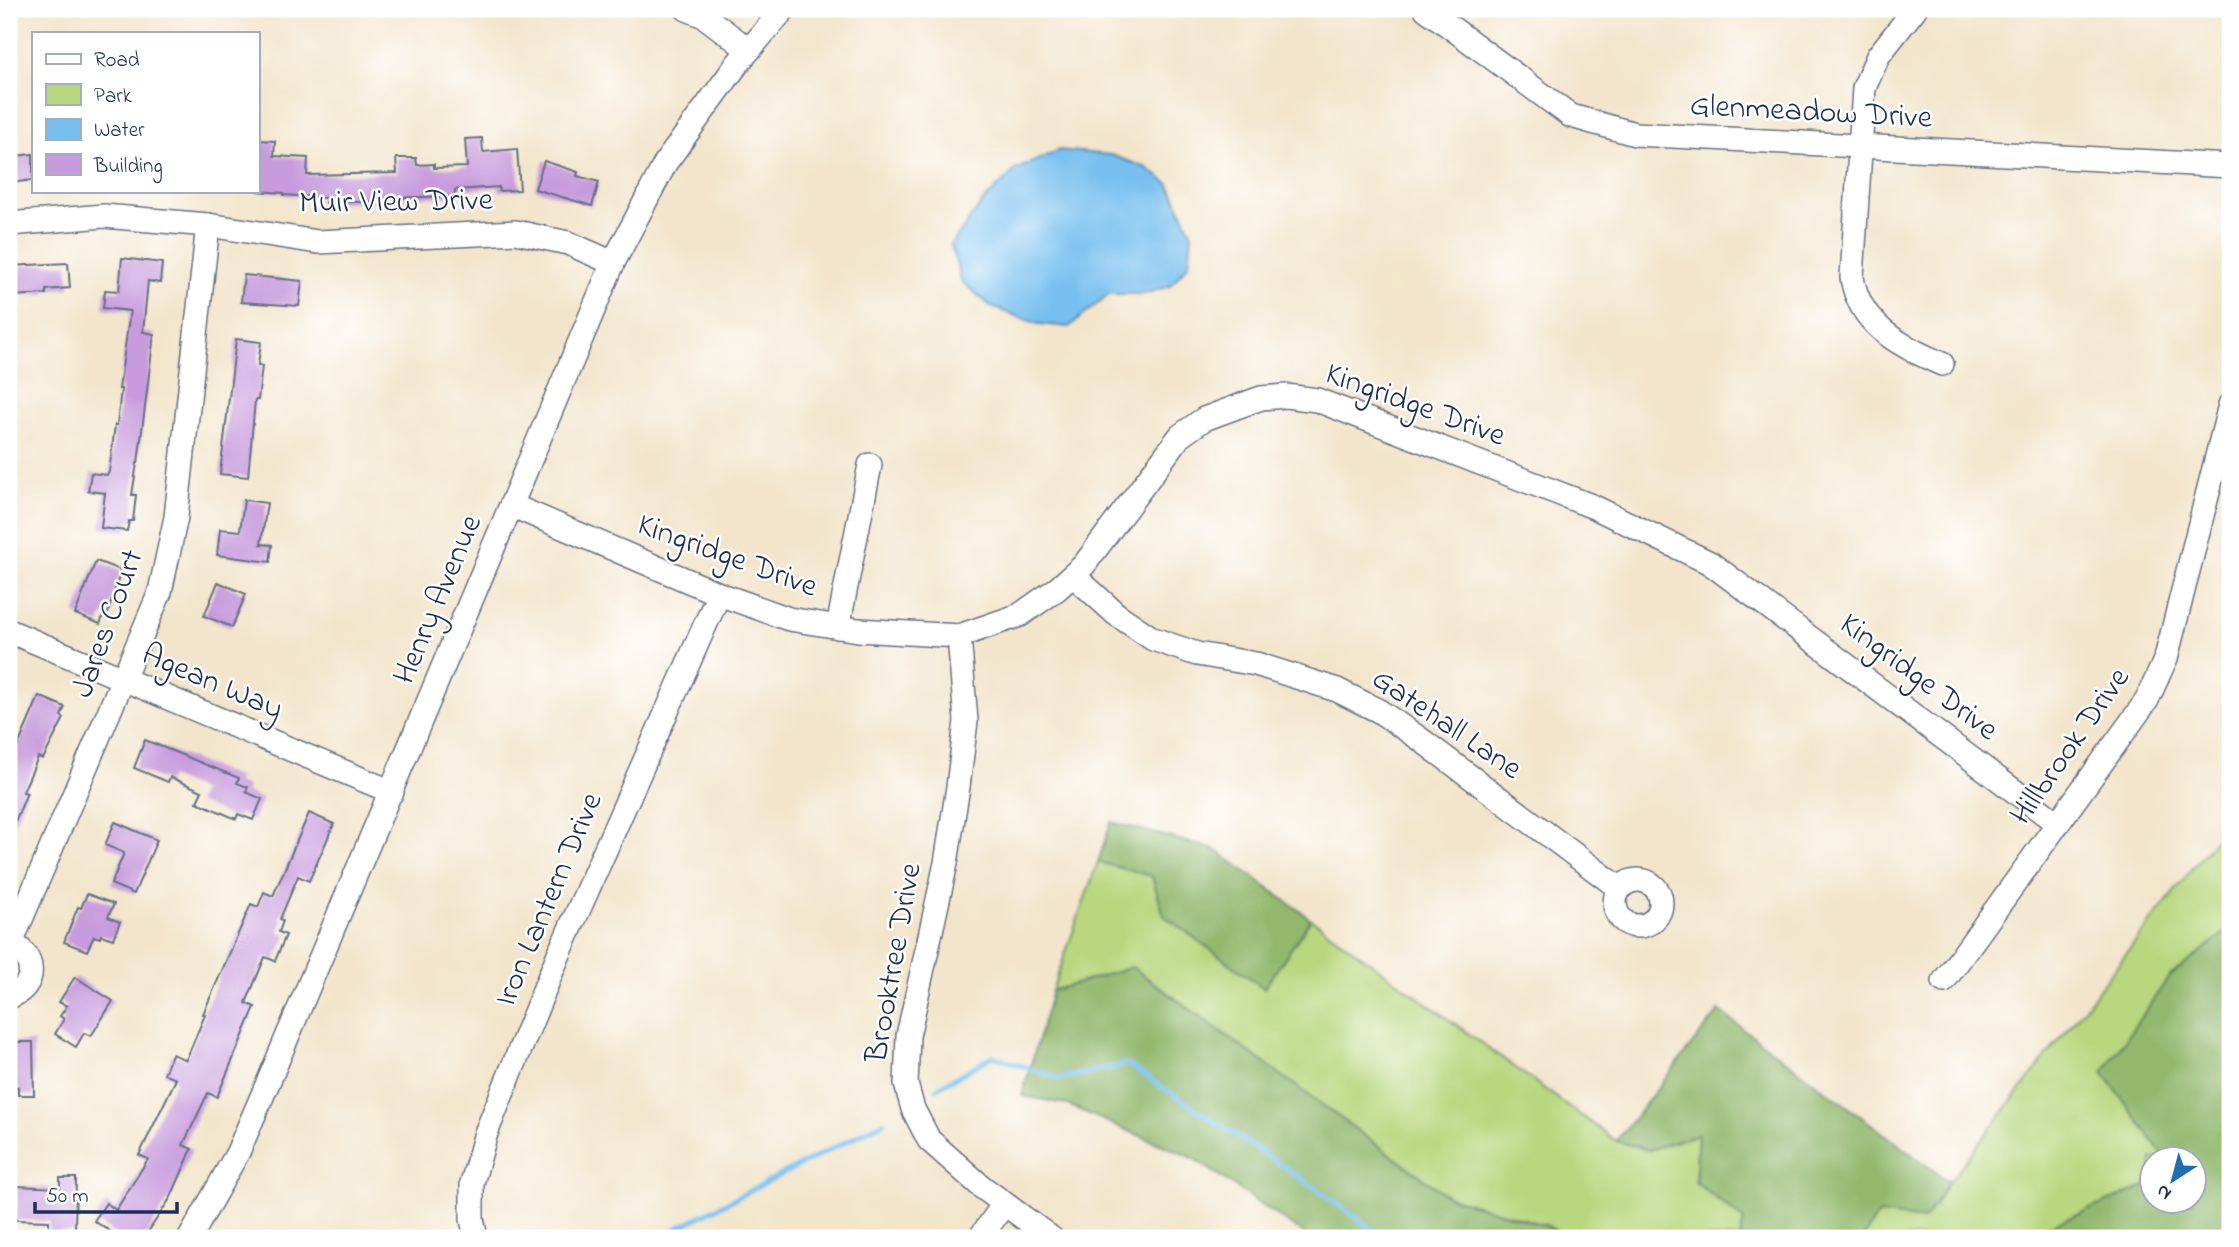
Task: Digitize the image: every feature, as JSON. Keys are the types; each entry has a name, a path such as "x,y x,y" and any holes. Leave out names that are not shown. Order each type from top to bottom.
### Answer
{"street":[{"path":"687,9 704,16 749,50"},
{"name":"Henry Avenue","path":"190,1238 238,1152 513,506 613,263 666,162 749,50 784,9"},
{"name":"Glenmeadow Drive","path":"1426,9 1571,116 1635,134 2230,166"},
{"path":"1915,9 1878,56 1864,88 1858,148 1852,277 1854,293 1863,311 1903,347 1942,364"},
{"name":"Muir View Drive","path":"9,224 104,216 208,225 318,242 516,232 568,243 613,263"},
{"name":"Jares Court","path":"9,997 24,988 30,978 31,968 21,947 10,942 160,592 176,517 208,225"},
{"name":"Kingridge Drive","path":"513,506 719,594 789,619 838,627 959,636 1020,615 1040,603 1073,575 1084,565 1180,436 1204,419 1261,398 1286,396 1317,400 1594,507 1710,563 2057,823"},
{"name":"Hillbrook Drive","path":"1944,981 2147,700 2166,658 2230,405"},
{"path":"838,627 870,465"},
{"name":"Gatehall Lane","path":"1073,575 1116,614 1153,639 1197,654 1256,664 1337,690 1379,711 1619,888"},
{"name":"Iron Lantern Drive","path":"476,1238 472,1219 472,1183 486,1133 558,956 719,594"},
{"name":"Agean Way","path":"9,631 392,792"},
{"name":"Brooktree Drive","path":"959,636 965,722 958,787 946,863 908,1036 906,1084 913,1109 929,1140 1004,1204 1051,1238"},
{"path":"980,1238 1004,1204"}],"green space":[{"path":"2230,811 2230,929 2169,977 2103,1072 2157,1146 2138,1146 2138,1189 2032,1233 2028,1238 1863,1238 1878,1214 1924,1220 1949,1182 2223,829"},
{"path":"1111,822 1214,849 1311,919 1264,988 1164,916 1152,876 1098,862"},
{"path":"1098,862 1152,876 1165,916 1264,988 1311,919 1616,1141 1649,1150 1698,1134 1695,1182 1744,1220 1740,1238 1569,1238 1546,1225 1449,1197 1132,967 1052,991"},
{"path":"2230,929 2230,1238 2028,1238 2032,1233 2138,1189 2138,1216 2208,1216 2208,1146 2157,1146 2103,1072 2169,977"},
{"path":"1132,967 1449,1197 1546,1226 1569,1238 1310,1238 1193,1158 1065,1104 1022,1096 1052,991"},
{"path":"1719,1011 1949,1182 1924,1220 1878,1214 1863,1238 1740,1238 1744,1220 1695,1182 1698,1134 1649,1150 1616,1141"}],"water":[{"path":"1059,150 1111,155 1145,167 1169,184 1192,234 1189,264 1170,286 1145,294 1109,294 1069,327 1038,324 992,307 961,281 951,245 981,204 1015,170"}],"building":[{"path":"482,138 483,152 517,149 520,190 499,191 499,187 455,190 455,196 326,203 326,198 259,191 259,140 275,141 274,156 308,158 307,175 397,173 396,158 416,158 417,165 434,164 434,168 467,167 465,139"},
{"path":"32,154 32,180 9,183 9,157"},
{"path":"544,161 578,172 577,176 599,182 592,206 535,189"},
{"path":"122,258 162,263 160,283 148,281 143,332 154,334 132,495 136,495 133,521 129,521 127,531 101,528 105,493 88,491 91,473 107,475 109,472 117,425 130,311 103,308 105,290 119,291"},
{"path":"68,263 70,288 46,290 46,294 11,296 9,266"},
{"path":"244,275 302,281 299,306 241,302"},
{"path":"236,339 261,342 258,365 262,366 258,400 255,400 248,477 220,474"},
{"path":"244,500 267,503 261,544 272,545 270,562 217,555 220,529 240,531"},
{"path":"96,561 121,570 107,616 104,614 100,624 75,614"},
{"path":"218,582 246,594 232,627 204,616"},
{"path":"39,696 65,707 61,716 64,718 43,759 38,757 9,836 9,767"},
{"path":"145,740 239,778 237,783 248,787 246,792 262,799 253,820 238,814 236,819 197,802 202,791 170,777 168,782 134,768"},
{"path":"309,813 334,824 309,881 298,876 280,919 283,921 279,932 286,935 275,961 265,957 246,1003 255,1007 217,1097 208,1093 183,1145 192,1149 171,1197 144,1238 121,1238 94,1221 106,1203 116,1210 148,1159 139,1155 176,1079 164,1074 172,1054 186,1060 251,904 258,907 264,892 273,896"},
{"path":"115,822 157,840 134,894 111,884 124,853 105,845"},
{"path":"87,894 114,904 108,917 120,922 113,939 94,936 87,951 64,942 78,907 81,908"},
{"path":"75,977 113,1001 91,1036 84,1033 76,1047 55,1034 64,1019 60,1016 67,1006 59,1002"},
{"path":"9,1042 33,1042 34,1095 18,1095 18,1087 9,1087"},
{"path":"60,1178 76,1178 75,1232 49,1232 49,1221 16,1220 16,1186 60,1188"}],"waterway":[{"path":"937,1088 993,1056 1060,1079 1127,1064 1298,1176 1384,1238"},
{"path":"658,1238 884,1122"}]}
